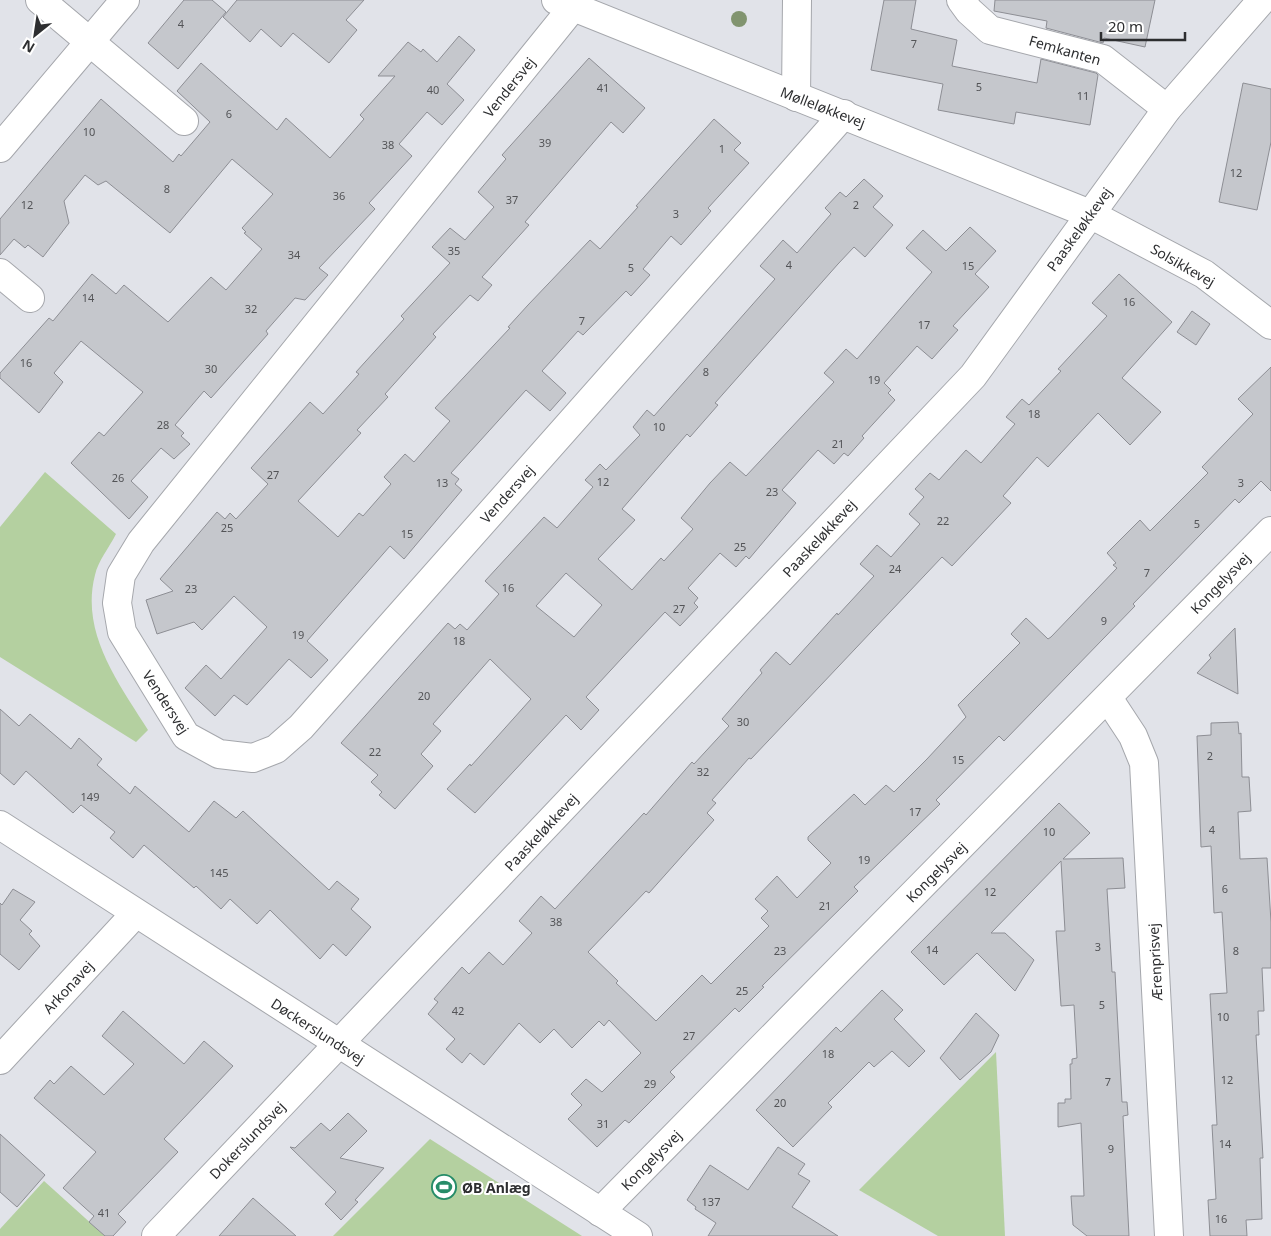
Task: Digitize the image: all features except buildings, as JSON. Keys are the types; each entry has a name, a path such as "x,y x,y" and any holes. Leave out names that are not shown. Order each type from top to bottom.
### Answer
{"street":[{"path":"40,0 184,121"},
{"path":"0,148 124,0"},
{"path":"796,97 797,0"},
{"name":"Femkanten","path":"961,0 969,11 990,30 1103,58 1167,109"},
{"name":"Paaskeløkkevej","path":"339,1044 973,376 1167,109 1262,0"},
{"name":"Mølleløkkevej","path":"564,4 796,97 844,114 1090,214"},
{"name":"Vendersvej","path":"564,4 141,542 121,575 117,603 122,632 186,736 218,754 253,758 276,749 300,727 844,114"},
{"name":"Solsikkevej","path":"1090,214 1204,274 1271,325"},
{"path":"0,273 30,298"},
{"name":"Kongelysvej","path":"600,1212 1271,531"},
{"name":"Ærenprisvej","path":"1108,698 1133,736 1144,763 1169,1236"},
{"name":"Døckerslundsvej","path":"0,825 135,914 638,1236"},
{"name":"Arkonavej","path":"0,1060 135,914"},
{"name":"Dokerslundsvej","path":"156,1236 339,1044"}],"green space":[{"path":"45,472 116,534 96,570 92,596 93,617 105,657 125,695 148,730 136,742 0,657 0,527"},
{"path":"996,1052 1005,1236 938,1236 859,1190"},
{"name":"ØB Anlæg","path":"430,1139 582,1236 333,1236"},
{"path":"44,1181 105,1236 0,1236 0,1229"}],"place":[{"name":"ØB Anlæg","path":"444,1187"}]}
